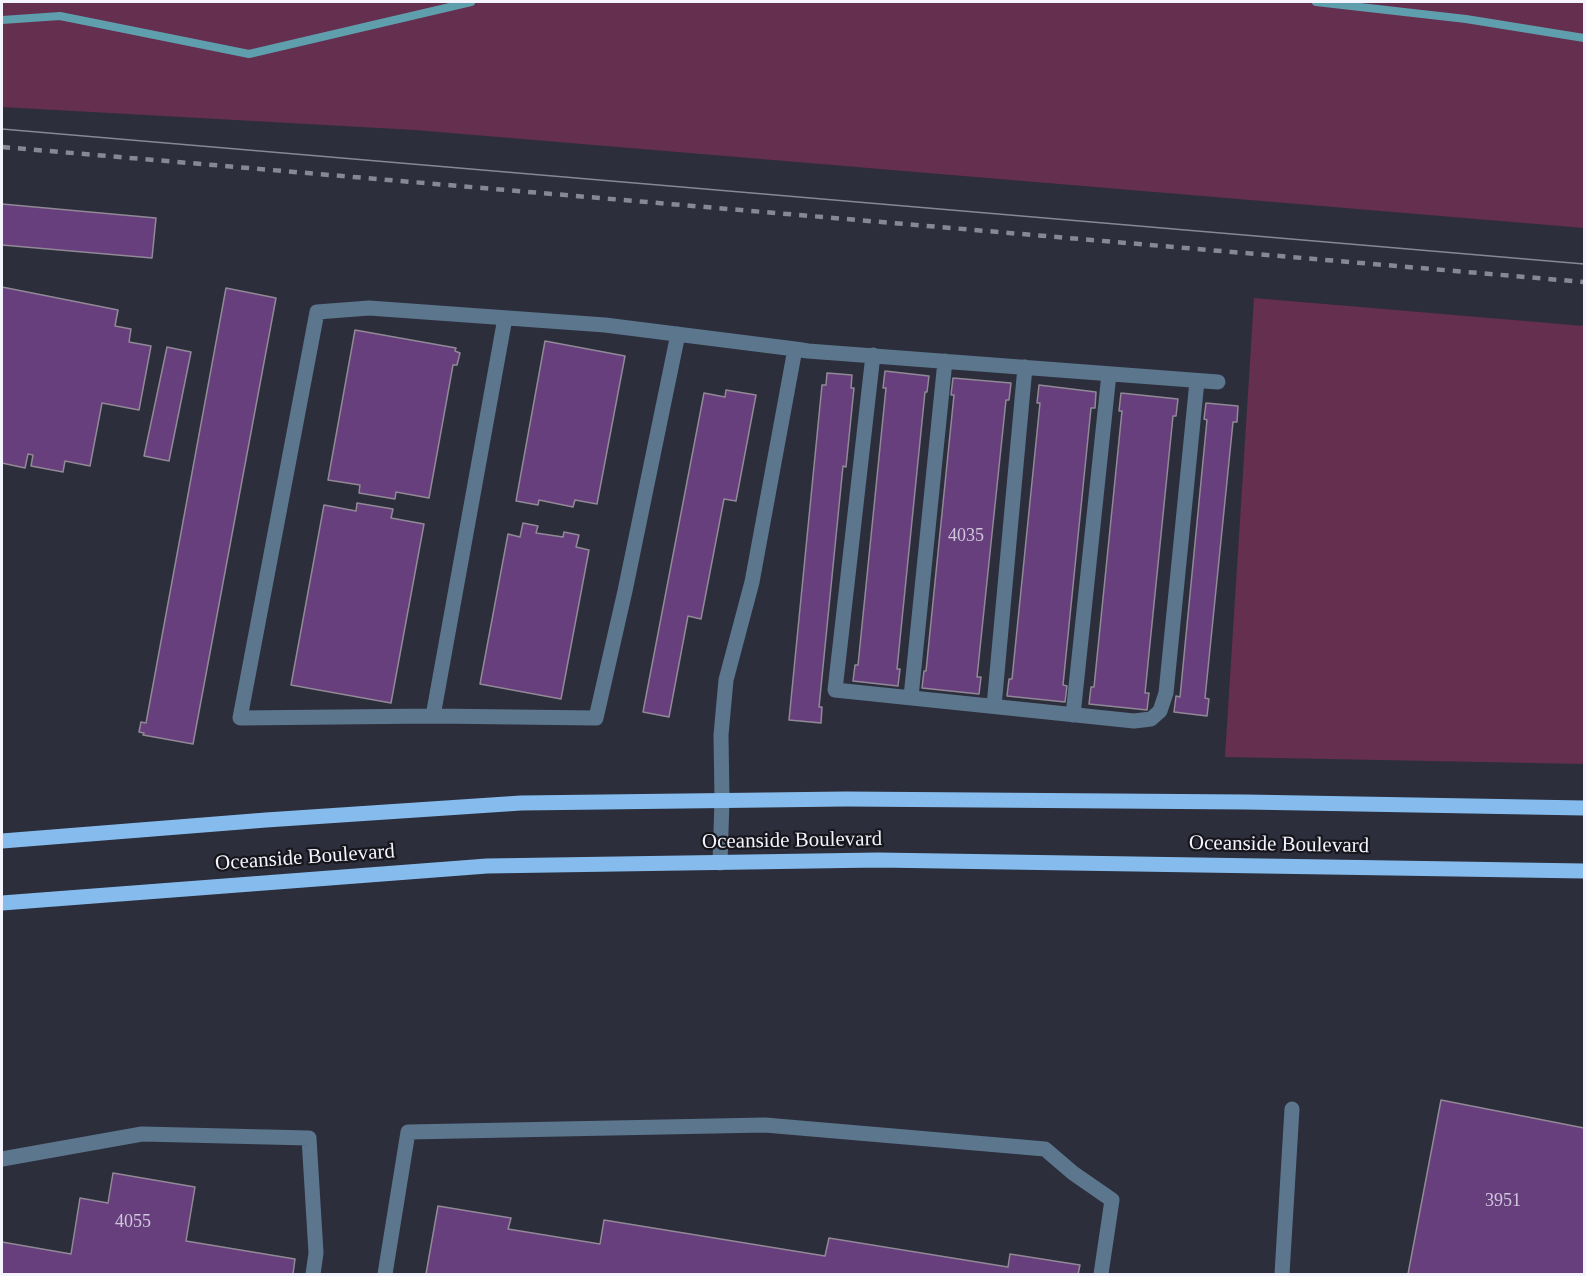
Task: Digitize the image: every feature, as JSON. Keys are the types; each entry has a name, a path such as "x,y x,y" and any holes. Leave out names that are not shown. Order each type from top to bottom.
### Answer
{"main road":[{"name":"Oceanside Boulevard","path":"2,841 521,803 846,799 1584,808"},
{"name":"Oceanside Boulevard","path":"2,903 480,867 720,862 878,860 1584,871"}],"street":[{"path":"678,334 625,591 596,718 433,716 240,718 316,312 369,308 605,325 678,334 795,349 1218,382"},
{"path":"433,716 505,318"},
{"path":"720,862 721,735 726,680 752,582 795,349"},
{"path":"873,356 835,690 1134,721 1151,718 1160,711 1166,693 1197,381"},
{"path":"911,697 945,361"},
{"path":"994,706 1025,367"},
{"path":"1073,715 1109,374"},
{"path":"1282,1275 1292,1108"},
{"path":"385,1275 408,1132 765,1125 1045,1149 1073,1173 1112,1200 1101,1275"},
{"path":"2,1159 142,1134 309,1138 316,1253 313,1275"}],"shaded area":[{"path":"2,2 1584,2 1584,228 415,130 2,107"},
{"path":"1254,298 1584,326 1584,764 1225,757"}],"building":[{"path":"2,204 156,218 152,258 2,245"},
{"path":"2,287 118,310 115,326 131,329 129,342 151,346 139,410 102,403 90,466 65,461 63,472 31,466 33,455 28,454 25,468 2,463"},
{"path":"226,288 276,298 193,744 143,735 144,733 139,732 141,722 146,723"},
{"path":"355,330 456,348 455,351 460,353 457,365 453,365 429,498 396,492 395,499 359,493 360,485 328,480"},
{"path":"545,341 625,356 597,504 575,500 573,507 539,500 538,505 516,501"},
{"path":"167,347 191,352 169,461 144,456"},
{"path":"885,371 929,376 927,392 925,392 897,669 900,669 898,686 853,681 855,665 858,665 886,388 883,388"},
{"path":"827,373 852,375 851,388 854,388 846,467 843,466 819,707 822,707 821,723 789,720 822,385 826,385"},
{"path":"953,378 1011,383 1009,400 1006,400 977,677 981,677 979,694 922,688 924,671 926,671 954,395 951,395"},
{"path":"1039,385 1096,392 1095,408 1091,408 1063,685 1067,686 1065,702 1007,696 1009,679 1012,679 1040,403 1037,403"},
{"path":"726,390 756,395 736,501 724,499 701,619 688,616 669,717 643,712 704,393 725,397"},
{"path":"1121,393 1178,399 1176,416 1173,416 1145,693 1149,693 1147,710 1089,704 1091,687 1094,687 1122,411 1119,411"},
{"path":"1206,403 1238,406 1237,422 1233,422 1205,698 1209,699 1207,716 1174,712 1176,696 1180,697 1207,420 1204,419"},
{"path":"357,503 393,509 391,518 424,524 391,703 291,685 324,505 356,511"},
{"path":"523,523 538,526 536,533 563,537 564,532 579,535 576,547 589,550 561,699 480,684 508,534 520,537"},
{"path":"1441,1100 1584,1128 1584,1274 1408,1274"},
{"path":"113,1173 195,1187 186,1241 295,1259 293,1274 2,1274 2,1242 71,1254 80,1198 108,1203"},
{"path":"438,1206 511,1218 508,1229 600,1244 604,1220 825,1256 829,1238 1008,1267 1010,1254 1080,1265 1078,1274 426,1274"}],"waterway":[{"path":"2,20 60,16 249,54 471,2"},
{"path":"1316,2 1466,19 1584,38"}],"tram line":[{"path":"2,129 1584,264"}],"railway":[{"path":"2,147 1584,282"}]}
